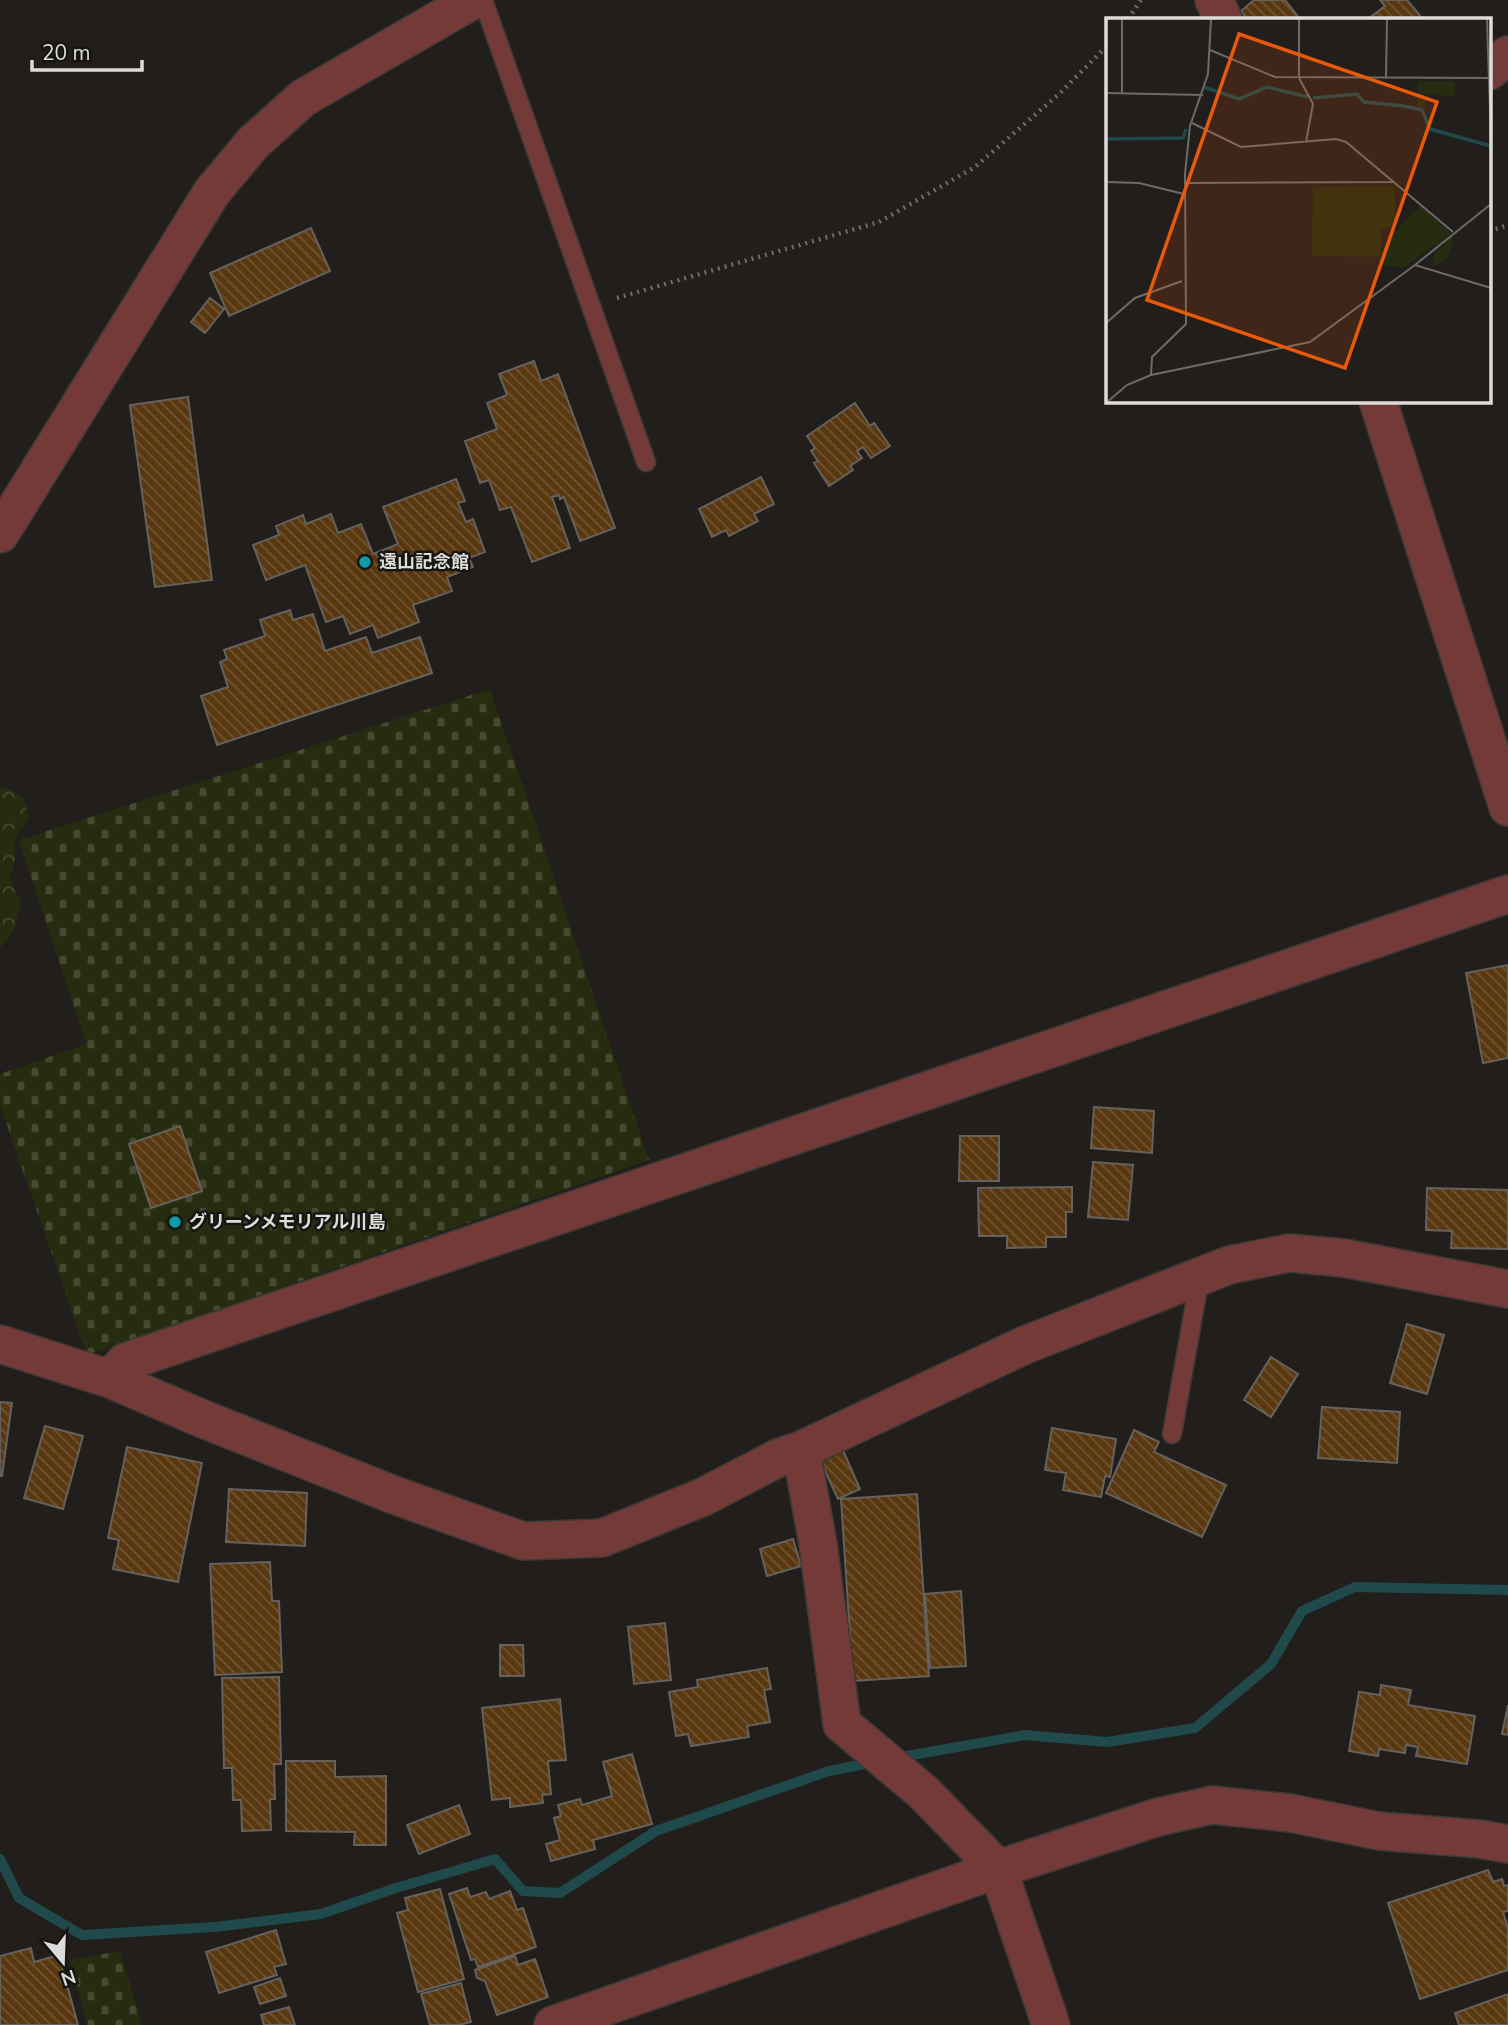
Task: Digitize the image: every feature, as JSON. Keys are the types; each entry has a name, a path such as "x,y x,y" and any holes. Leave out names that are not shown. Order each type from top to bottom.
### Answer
{"street":[{"path":"0,534 206,202 253,143 303,98 473,0"},
{"path":"1213,0 1222,18"},
{"path":"1490,70 1508,55"},
{"path":"1378,402 1508,807"},
{"path":"110,1378 125,1362 1508,894"},
{"path":"0,1344 110,1378 203,1419 369,1485 523,1541 603,1538 704,1497 778,1458 801,1450 1025,1345 1229,1265 1289,1253 1344,1258 1508,1289"},
{"path":"801,1450 818,1544 842,1724 923,1792 998,1869 1051,2025"},
{"path":"553,2025 998,1869 1158,1817 1212,1805 1290,1812 1379,1831 1480,1839 1508,1844"}],"lane":[{"path":"483,0 646,462"},
{"path":"1172,1434 1200,1276"}],"path":[{"path":"1129,18 1142,0"},
{"path":"588,297 618,298 880,222 975,167 1059,94 1106,47"},
{"path":"1490,231 1508,225"}],"green space":[{"path":"490,689 649,1160 87,1355 0,1105 0,1074 86,1044 19,840"},
{"path":"5,787 23,797 29,817 15,838 15,863 9,879 21,902 13,932 0,948 0,788"},
{"path":"120,1951 142,2025 87,2025 70,1960"}],"building":[{"path":"1254,0 1285,0 1299,18 1247,18 1241,11"},
{"path":"1380,0 1407,0 1422,18 1369,18 1385,6"},
{"path":"311,228 330,271 229,316 210,273"},
{"path":"210,298 224,309 205,333 191,322"},
{"path":"534,361 541,381 558,374 615,528 580,541 564,497 552,497 570,548 532,562 511,507 500,510 489,480 480,483 465,441 497,429 487,403 507,395 499,374"},
{"path":"188,397 212,580 155,587 130,405"},
{"path":"855,403 870,426 874,423 890,446 871,458 863,447 857,451 862,458 850,466 853,470 829,486 814,463 818,461 811,451 815,448 807,436"},
{"path":"761,477 774,504 754,514 758,521 729,536 726,530 712,537 699,509"},
{"name":"遠山記念館","path":"456,479 465,501 458,503 466,522 473,519 485,552 469,558 473,567 447,577 452,591 413,605 419,622 378,638 373,625 350,634 343,616 326,622 305,565 266,580 253,545 279,535 276,526 303,515 306,524 331,514 338,533 361,524 373,554 398,544 383,507"},
{"path":"290,610 293,620 313,614 325,651 366,637 372,653 420,637 432,673 217,745 201,696 228,687 220,662 227,659 224,650 265,636 260,620"},
{"path":"1508,965 1508,1058 1483,1063 1466,973"},
{"path":"1094,1107 1154,1111 1152,1153 1091,1148"},
{"path":"180,1126 202,1191 151,1208 129,1144"},
{"path":"960,1136 999,1136 999,1181 959,1181"},
{"path":"1093,1162 1133,1165 1128,1220 1088,1217"},
{"path":"1072,1187 1072,1212 1066,1212 1066,1237 1046,1237 1046,1247 1007,1248 1007,1236 979,1236 978,1188"},
{"path":"1427,1188 1508,1190 1508,1249 1451,1248 1452,1231 1426,1230"},
{"path":"1407,1324 1444,1335 1427,1394 1390,1383"},
{"path":"1271,1357 1298,1374 1271,1417 1244,1400"},
{"path":"0,1402 12,1403 2,1476 0,1476"},
{"path":"1322,1407 1400,1412 1397,1463 1318,1458"},
{"path":"45,1426 83,1436 63,1509 24,1498"},
{"path":"1052,1428 1116,1439 1110,1477 1105,1476 1101,1497 1063,1490 1066,1473 1045,1470"},
{"path":"1134,1430 1159,1442 1154,1452 1226,1485 1202,1537 1106,1493"},
{"path":"127,1447 202,1463 178,1582 113,1569 119,1540 108,1538"},
{"path":"842,1448 860,1489 838,1499 819,1458"},
{"path":"229,1489 307,1493 305,1546 226,1542"},
{"path":"917,1494 929,1676 853,1681 841,1499"},
{"path":"793,1539 801,1566 767,1576 760,1549"},
{"path":"270,1562 272,1601 279,1601 282,1672 215,1675 210,1564"},
{"path":"961,1591 966,1666 930,1668 925,1594"},
{"path":"665,1623 671,1680 634,1684 628,1627"},
{"path":"500,1645 523,1645 524,1676 500,1676"},
{"path":"767,1668 771,1689 764,1690 770,1722 747,1726 749,1737 691,1746 688,1734 676,1736 669,1692 698,1687 697,1680"},
{"path":"279,1677 281,1764 274,1764 275,1799 270,1799 271,1830 242,1831 241,1800 233,1800 232,1768 224,1768 222,1678"},
{"path":"1381,1685 1411,1690 1408,1705 1475,1716 1467,1764 1416,1756 1418,1747 1406,1745 1405,1753 1379,1749 1378,1756 1349,1751 1359,1692 1380,1695"},
{"path":"560,1699 566,1760 548,1761 551,1794 542,1795 543,1803 510,1807 510,1798 492,1800 482,1708"},
{"path":"1508,1705 1508,1735 1502,1734"},
{"path":"632,1754 652,1824 593,1840 595,1849 551,1861 546,1844 560,1840 554,1818 561,1816 558,1805 580,1799 582,1805 612,1796 603,1762"},
{"path":"286,1761 335,1761 335,1777 386,1776 386,1845 354,1845 355,1832 286,1831"},
{"path":"459,1805 470,1834 419,1854 407,1825"},
{"path":"1488,1870 1493,1882 1502,1879 1504,1886 1508,1885 1508,1911 1503,1912 1508,1928 1508,1970 1420,1999 1388,1903"},
{"path":"467,1888 470,1897 486,1892 489,1899 510,1891 517,1910 523,1908 536,1947 478,1967 475,1959 471,1960 449,1894"},
{"path":"440,1889 464,1979 418,1992 397,1913 408,1910 405,1898"},
{"path":"276,1930 286,1964 274,1967 277,1975 219,1993 206,1952"},
{"path":"31,1948 34,1962 59,1955 78,2025 0,2025 0,1956"},
{"path":"515,1956 518,1965 535,1959 548,1997 497,2015 485,1981 477,1978 475,1970"},
{"path":"280,1978 286,1996 260,2004 254,1987"},
{"path":"461,1983 471,2022 459,2025 430,2025 421,1994"},
{"path":"1508,1994 1508,2025 1459,2025 1455,2013"},
{"path":"289,2007 295,2025 264,2025 261,2015"}],"waterway":[{"path":"895,1758 1025,1735 1107,1742 1195,1728 1271,1664 1302,1611 1355,1587 1508,1590"},
{"path":"0,1859 19,1898 82,1935 215,1927 321,1914 396,1888 495,1859 523,1891 560,1893 656,1831 829,1771 875,1762"}],"place":[{"name":"遠山記念館","path":"365,562"},
{"name":"グリーンメモリアル川島","path":"175,1222"}]}
